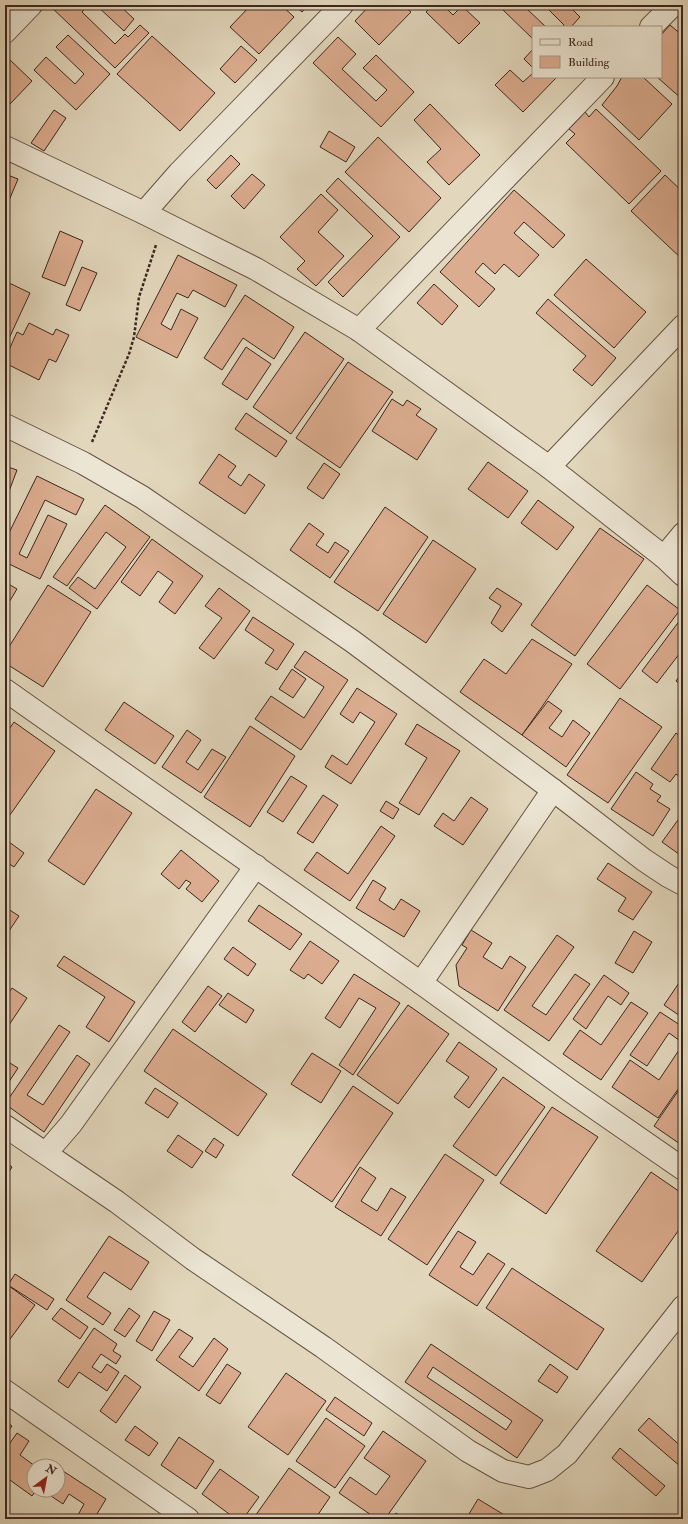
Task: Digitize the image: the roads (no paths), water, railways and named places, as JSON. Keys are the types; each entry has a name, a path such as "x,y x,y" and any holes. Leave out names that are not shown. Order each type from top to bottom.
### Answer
{"street":[{"path":"5,32 30,5"},
{"path":"144,212 179,173 342,5"},
{"path":"653,26 673,5"},
{"path":"359,330 602,78"},
{"path":"5,147 144,212 256,269 359,330 549,467 664,557 683,575"},
{"path":"549,467 683,326"},
{"path":"5,425 83,463 142,497 352,641 553,790 644,860 683,884"},
{"path":"664,557 683,534"},
{"path":"5,690 683,1169"},
{"path":"421,983 553,790"},
{"path":"46,1153 71,1124 256,866"},
{"path":"5,1126 117,1202 193,1259 323,1347 468,1451 503,1471 529,1477 547,1470 567,1454 683,1307"},
{"path":"5,1391 188,1519"}]}
